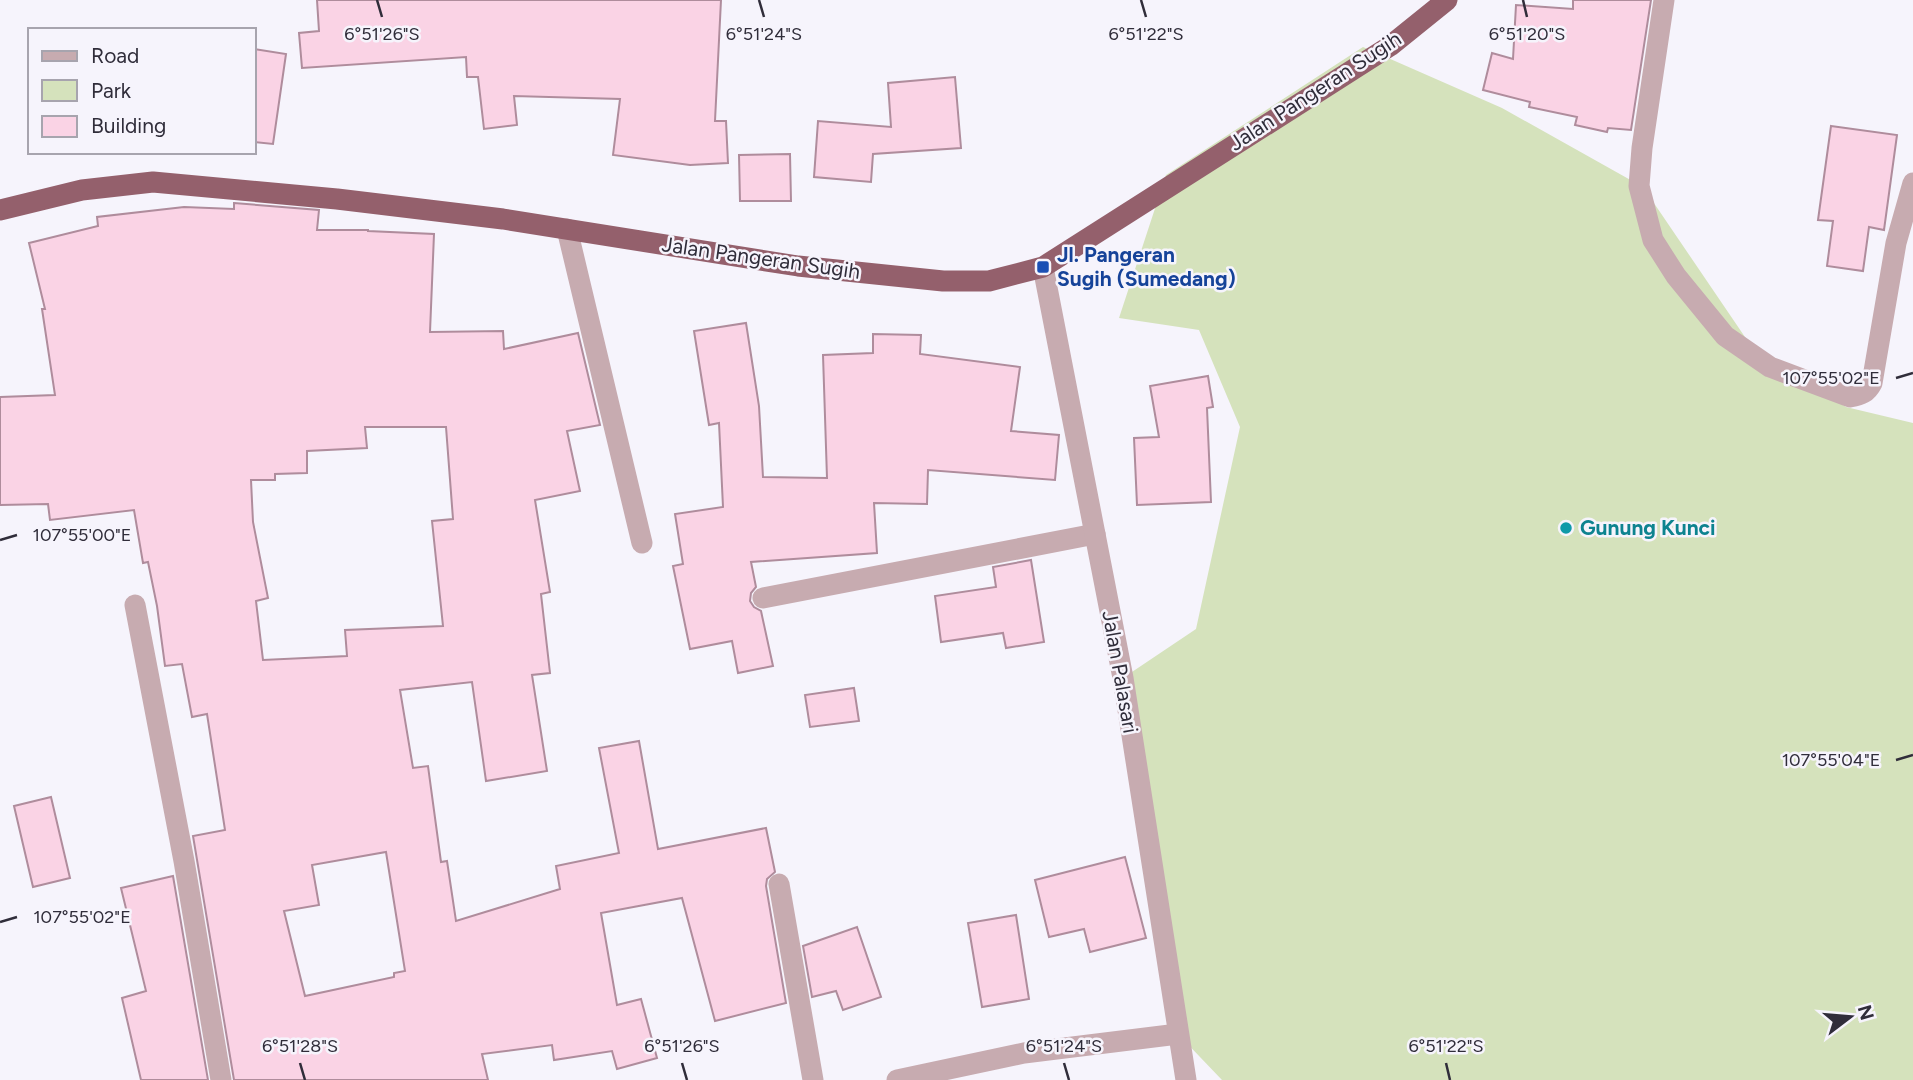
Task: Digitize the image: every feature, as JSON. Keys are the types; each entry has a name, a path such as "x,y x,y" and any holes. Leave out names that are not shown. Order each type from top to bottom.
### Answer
{"highway":[{"name":"Jalan Pangeran Sugih","path":"0,210 82,190 153,182 337,199 503,219 798,265 943,281 989,281 1043,267 1390,46 1447,0"}],"street":[{"path":"1664,0 1639,186 1653,240 1676,276 1725,336 1770,367 1838,393 1850,397 1869,389 1896,243 1913,183"},
{"path":"567,229 642,543"},
{"name":"Jalan Palasari","path":"1043,267 1123,678 1186,1080"},
{"path":"762,598 1095,534"},
{"path":"135,605 222,1080"},
{"path":"779,884 813,1080"},
{"path":"897,1080 1024,1053 1178,1034"}],"green space":[{"name":"Gunung Kunci","path":"1363,47 1502,108 1643,187 1747,340 1846,407 1913,423 1913,1080 1222,1080 1178,1034 1123,678 1196,629 1240,427 1199,330 1119,318 1166,175"}],"building":[{"path":"317,0 721,0 715,121 726,121 728,163 690,165 613,155 620,99 514,96 517,125 484,129 478,77 467,77 466,57 302,68 299,33 319,31"},
{"path":"1573,0 1651,0 1631,130 1608,128 1607,132 1575,125 1577,117 1529,107 1530,102 1483,90 1492,53 1513,59 1516,5 1573,9"},
{"path":"256,49 286,54 273,144 256,142"},
{"path":"955,77 961,148 873,154 871,182 814,177 818,121 891,127 888,83"},
{"path":"1831,126 1897,135 1884,230 1869,227 1863,271 1827,266 1833,221 1818,220"},
{"path":"790,154 791,201 740,201 739,155"},
{"path":"234,203 319,210 317,230 434,234 430,332 503,331 504,349 578,333 600,425 567,431 580,491 535,500 550,592 541,594 550,673 532,675 547,771 486,781 472,682 400,690 413,768 428,766 441,862 447,861 456,921 560,889 556,866 619,853 599,748 639,741 658,849 766,828 775,872 767,879 766,886 786,1003 715,1021 682,898 601,913 617,1005 641,999 657,1058 617,1069 612,1051 554,1060 552,1045 482,1054 488,1080 234,1080 193,836 225,830 207,714 192,717 182,664 165,666 157,606 148,562 143,563 134,510 50,520 48,504 0,505 0,397 55,395 42,309 45,309 29,243 98,226 97,217 184,207 234,209","holes":["365,427 446,427 453,519 432,521 443,626 345,630 347,656 263,660 256,601 268,598 253,522 251,480 275,480 275,474 307,473 307,451 367,448","386,852 405,971 394,973 394,977 305,996 284,911 319,905 312,865"]},
{"path":"746,323 759,406 763,477 827,478 823,355 873,353 873,334 921,335 920,354 1020,367 1011,431 1059,435 1055,480 928,470 927,504 874,503 877,553 751,562 756,587 751,593 750,601 761,611 773,666 738,673 732,641 690,649 673,566 683,564 675,514 723,507 719,423 709,425 694,331"},
{"path":"1208,376 1213,407 1207,408 1211,502 1137,505 1134,438 1159,437 1150,386"},
{"path":"1031,560 1044,642 1006,648 1003,633 941,642 935,596 996,587 993,567"},
{"path":"854,688 859,721 810,727 805,695"},
{"path":"51,797 70,878 33,887 14,806"},
{"path":"1125,857 1146,938 1090,952 1084,929 1049,937 1035,880"},
{"path":"173,876 208,1080 141,1080 122,998 146,991 121,888"},
{"path":"1016,915 1029,999 982,1007 968,923"},
{"path":"857,927 881,997 843,1010 836,991 812,997 803,946"}],"place":[{"name":"Jl. Pangeran Sugih (Sumedang)","path":"1043,267"},
{"name":"Gunung Kunci","path":"1566,528"}]}
